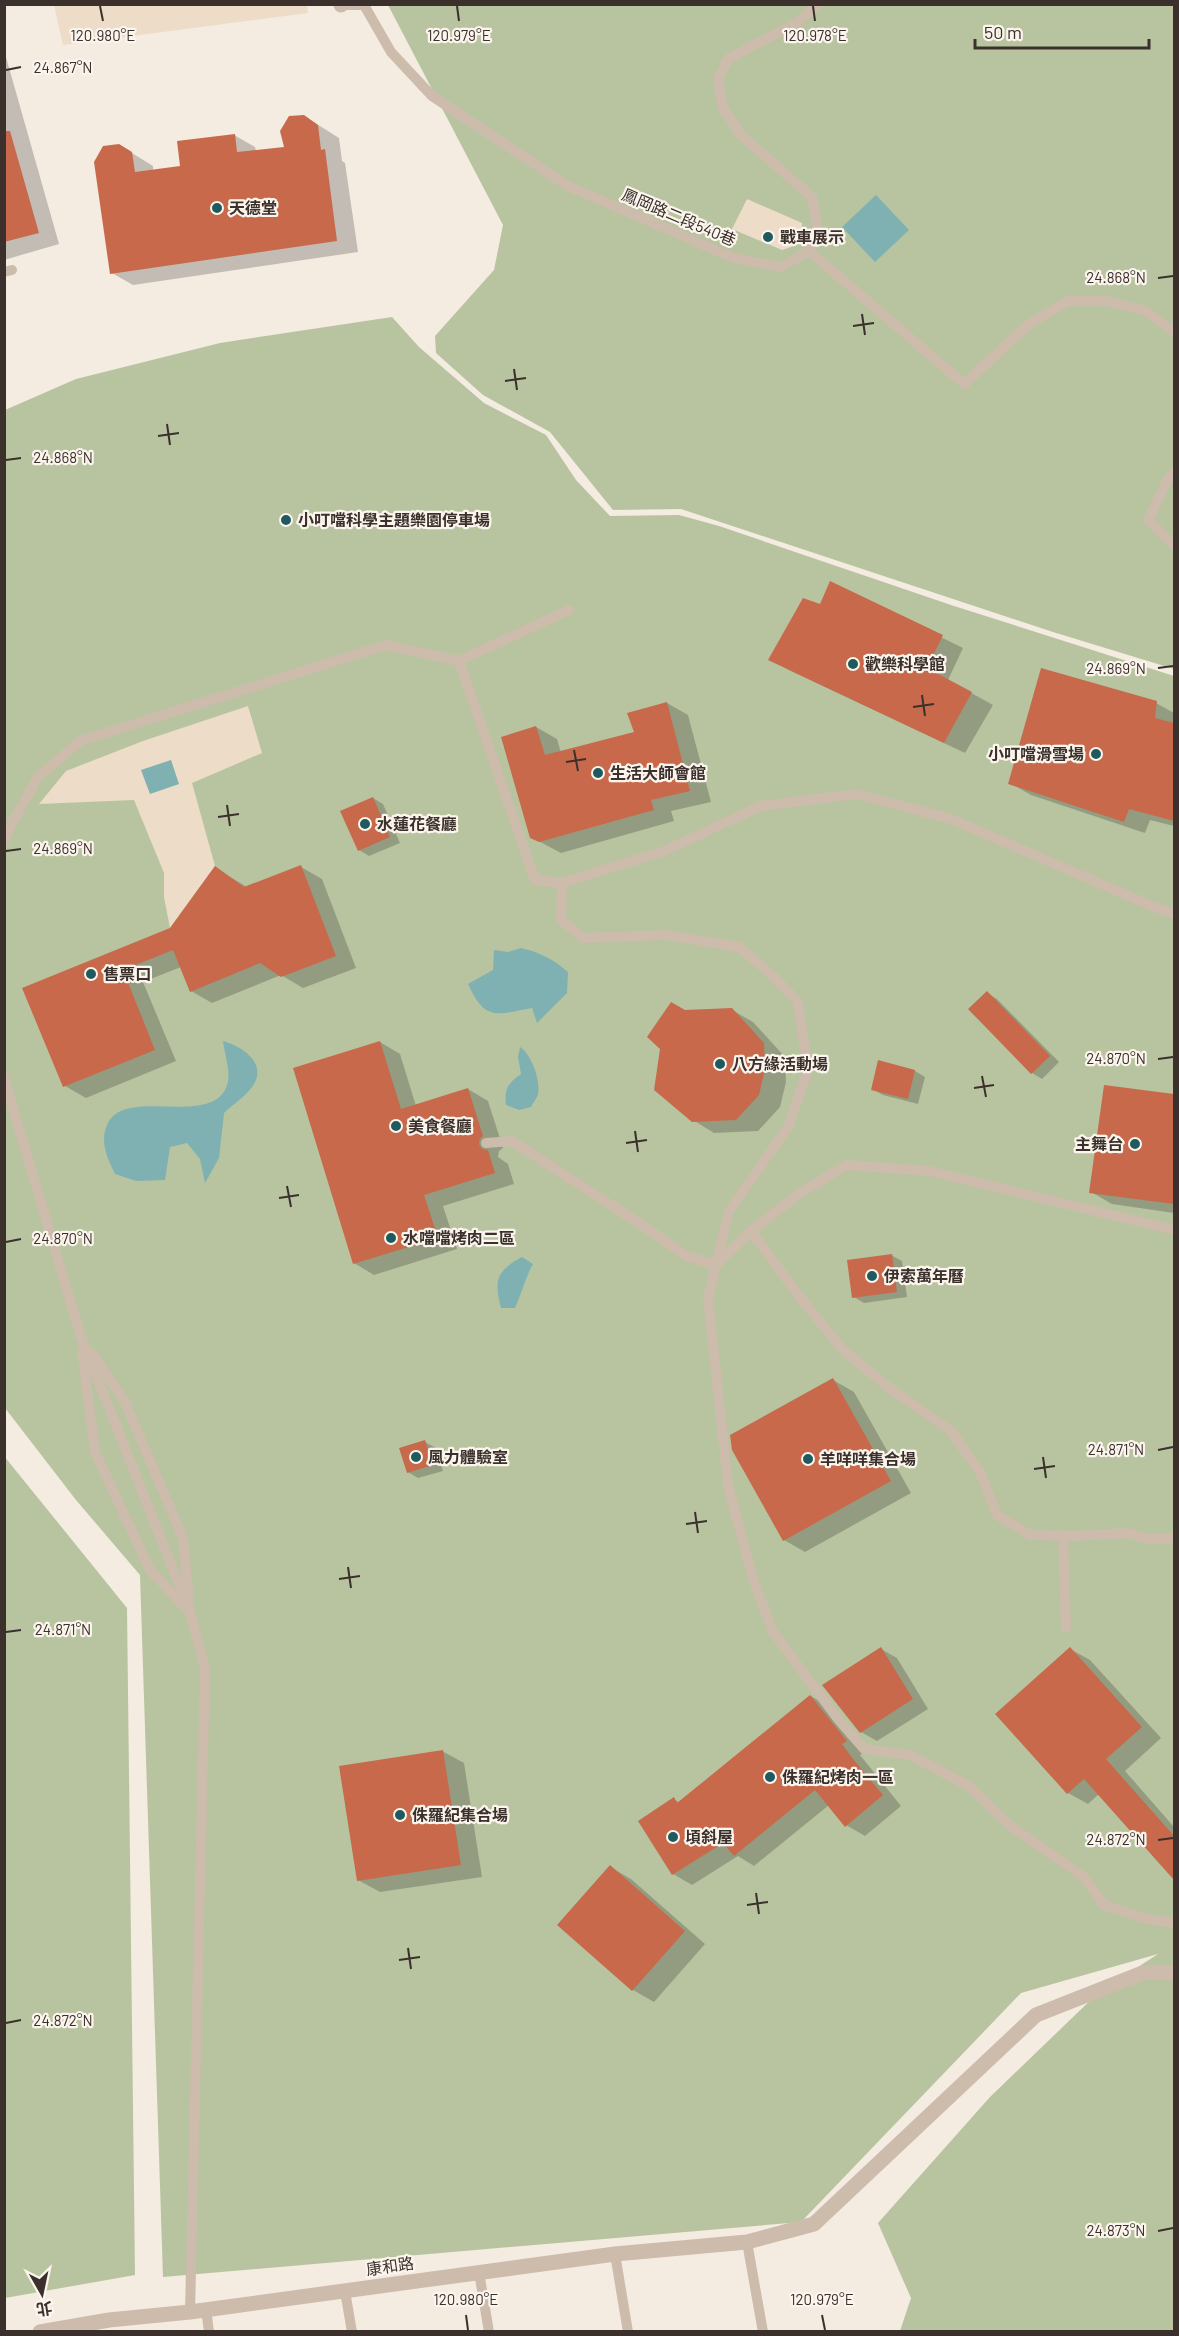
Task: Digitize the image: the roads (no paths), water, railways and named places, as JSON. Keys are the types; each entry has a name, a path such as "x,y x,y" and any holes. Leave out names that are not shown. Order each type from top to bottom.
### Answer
{"street":[{"name":"康和路","path":"40,2331 108,2326 206,2309 615,2254 747,2242 814,2224 1036,2015 1145,1972 1174,1973"}],"lane":[{"path":"818,4 798,22 728,59 718,79 723,108 740,134 812,197 818,226 809,251 964,384 1029,324 1068,301 1106,301 1146,311 1174,332"},
{"name":"鳳岡路二段540巷","path":"341,5 364,5 391,52 432,96 568,186 734,258 781,267 809,251"},
{"path":"1174,472 1167,481 1148,520 1174,545"},
{"path":"4,842 38,777 80,741 386,645 459,661 569,610"},
{"path":"459,661 535,880 562,883 664,851 761,806 856,794 951,819 1174,914"},
{"path":"562,883 561,920 583,938 666,935 739,947 772,975 798,1002 808,1070 788,1127 729,1210 708,1299 728,1485 753,1579 773,1632 838,1719 864,1749 910,1755 969,1786 1010,1825 1083,1876 1104,1905 1147,1919 1174,1923"},
{"path":"4,1078 81,1337 190,1612 205,1668 190,2312"},
{"path":"486,1143 512,1141 686,1256 716,1265"},
{"path":"716,1265 751,1231 797,1195 846,1165 929,1171 1174,1230"},
{"path":"751,1231 843,1350 886,1386 951,1431 980,1472 997,1515 1030,1535 1128,1533 1148,1539 1174,1538"},
{"path":"81,1337 125,1402 183,1538 190,1612"},
{"path":"81,1337 94,1452 150,1570 190,1612"},
{"path":"1063,1535 1066,1627"},
{"path":"747,2242 763,2331"},
{"path":"615,2254 628,2331"},
{"path":"479,2272 489,2331"},
{"path":"345,2291 352,2331"},
{"path":"206,2309 209,2331"}],"water":[{"path":"876,195 909,230 875,262 842,227"},
{"path":"171,760 179,784 150,794 141,770"},
{"path":"521,948 546,957 568,972 567,993 537,1023 532,1008 500,1013 486,1010 474,996 468,984 493,970 494,950 508,952"},
{"path":"223,1041 238,1047 251,1057 257,1071 256,1079 249,1091 224,1113 219,1158 205,1183 200,1159 187,1143 170,1147 165,1180 136,1181 115,1174 104,1143 108,1123 117,1113 131,1108 184,1107 215,1100 225,1090 228,1079"},
{"path":"520,1047 531,1061 539,1088 531,1107 519,1110 506,1105 506,1091 513,1080 521,1074 518,1057"},
{"path":"522,1257 533,1264 515,1308 501,1308 498,1291 499,1278 507,1267"}],"place":[{"name":"天德堂","path":"217,208"},
{"name":"戰車展示","path":"768,237"},
{"name":"小叮噹科學主題樂園停車場","path":"286,520"},
{"name":"歡樂科學館","path":"853,664"},
{"name":"小叮噹滑雪場","path":"1096,754"},
{"name":"生活大師會館","path":"598,773"},
{"name":"水蓮花餐廳","path":"365,824"},
{"name":"售票口","path":"91,974"},
{"name":"八方緣活動場","path":"720,1064"},
{"name":"美食餐廳","path":"396,1126"},
{"name":"主舞台","path":"1135,1144"},
{"name":"水噹噹烤肉二區","path":"391,1238"},
{"name":"伊索萬年曆","path":"872,1276"},
{"name":"風力體驗室","path":"416,1457"},
{"name":"羊咩咩集合場","path":"808,1459"},
{"name":"侏羅紀烤肉一區","path":"770,1777"},
{"name":"侏羅紀集合場","path":"400,1815"},
{"name":"頃斜屋","path":"673,1837"}]}
